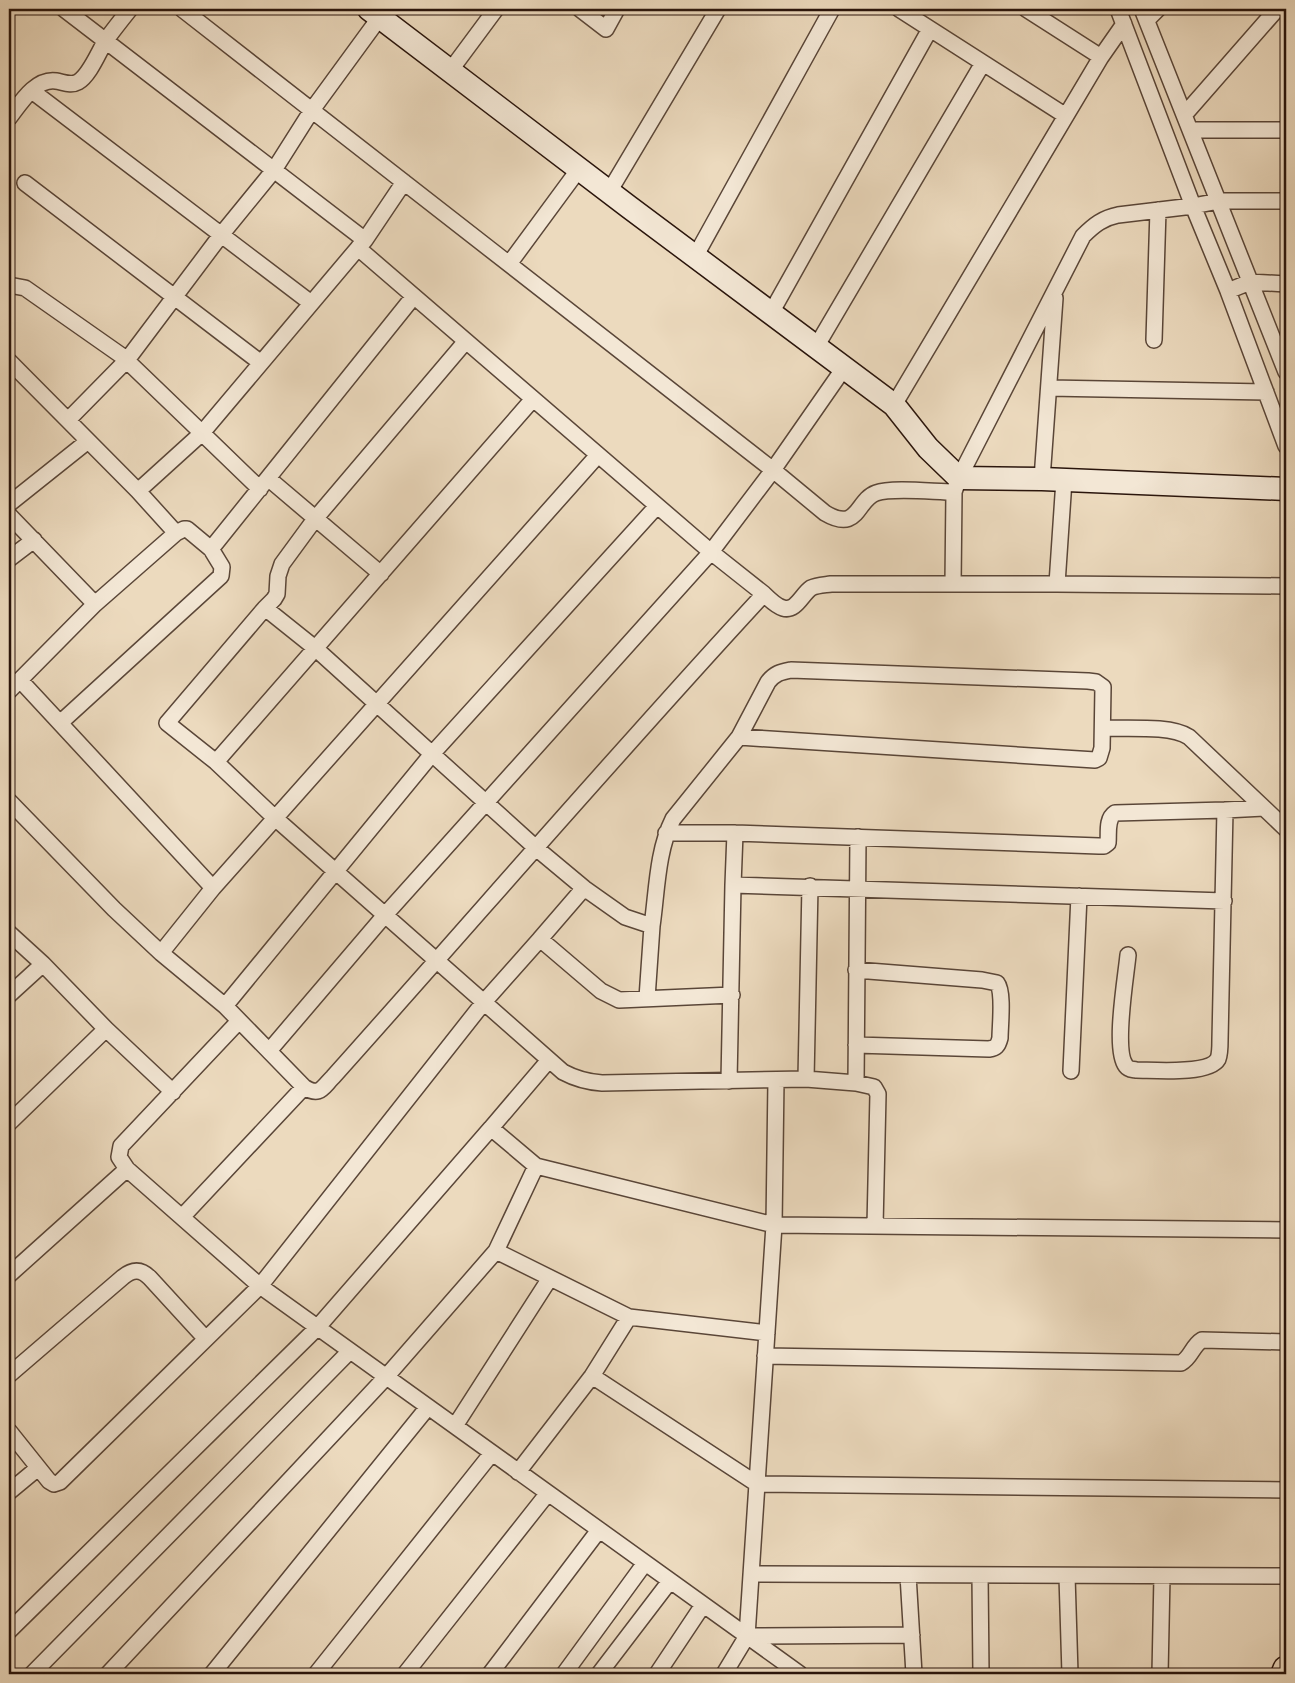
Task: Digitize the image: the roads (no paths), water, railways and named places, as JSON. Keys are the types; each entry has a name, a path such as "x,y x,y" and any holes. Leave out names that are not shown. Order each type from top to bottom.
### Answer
{"main road":[{"path":"1284,1674 1286,1669"}],"street":[{"path":"64,9 274,170 361,244 414,296 533,399 711,552 780,607 788,609 795,605 812,588 824,585 1058,584 1286,586"},
{"path":"9,118 32,91 43,82 50,80 69,84 79,82 130,9"},
{"path":"182,9 773,470 825,513 833,517 849,518 854,515 870,496 878,492 1042,479 1286,489"},
{"path":"450,71 496,9"},
{"path":"580,9 606,29 617,9"},
{"path":"609,192 718,9"},
{"path":"695,256 832,9"},
{"path":"899,9 1066,116"},
{"path":"1026,9 1101,58"},
{"path":"1118,9 1239,287 1286,372"},
{"path":"1158,9 1145,14 1191,130 1204,204 1239,287 1266,392 1286,446"},
{"path":"1185,114 1277,9"},
{"path":"68,420 127,360 221,235 274,170 374,13 894,406 957,485"},
{"path":"894,406 1066,116 1124,24"},
{"path":"771,313 930,29"},
{"path":"816,347 984,63"},
{"path":"32,91 311,304"},
{"path":"1191,130 1286,130"},
{"path":"509,264 579,168"},
{"path":"25,182 261,363"},
{"path":"138,490 202,433 361,244 404,182"},
{"path":"953,584 957,485 1083,236 1096,223 1108,217 1204,204 1286,201"},
{"path":"1154,340 1158,210"},
{"path":"1239,287 1286,284"},
{"path":"9,285 25,288 127,360 202,433 264,484 315,519 381,574"},
{"path":"1042,479 1056,291"},
{"path":"211,549 414,296"},
{"path":"466,341 315,519 282,564 278,576 277,594 274,599 264,608 167,722 216,762 275,818 562,1072 572,1078 586,1082 806,1079 856,1083 874,1087 878,1094 875,1226"},
{"path":"9,361 138,490 176,533"},
{"path":"269,1051 385,915 711,552 773,470 844,368"},
{"path":"1049,388 1266,392"},
{"path":"216,762 533,399"},
{"path":"9,504 88,441"},
{"path":"161,954 213,888 598,455"},
{"path":"1058,584 1064,480"},
{"path":"225,1006 432,754 657,506"},
{"path":"9,515 95,604"},
{"path":"9,691 95,604 176,533 190,530 211,549 222,567 221,576 60,723"},
{"path":"9,559 34,540"},
{"path":"9,801 114,909 161,954 225,1006 304,1087 316,1092 321,1090 764,594"},
{"path":"264,608 315,648 536,848 584,888 625,917 652,926"},
{"path":"647,998 652,926 666,833 673,819 739,737 768,682 774,675 791,670 1092,681 1099,683 1103,687 1103,728 1099,758 1095,760 739,737"},
{"path":"20,680 213,888"},
{"path":"1103,728 1156,729 1182,732 1190,737 1286,829"},
{"path":"666,833 735,833 1104,846 1108,843 1109,820 1115,813 1264,808"},
{"path":"1128,955 1120,1039 1125,1065 1129,1069 1136,1070 1193,1070 1214,1064 1219,1058 1220,1040 1225,810"},
{"path":"729,1081 735,833"},
{"path":"856,1083 858,838"},
{"path":"733,885 810,886 1224,901"},
{"path":"806,1079 810,886"},
{"path":"9,1431 51,1483 60,1482 260,1286 484,1002 584,888"},
{"path":"1071,1071 1079,896"},
{"path":"9,933 173,1092"},
{"path":"540,939 591,983 618,1000 732,995"},
{"path":"9,995 43,964"},
{"path":"856,970 982,980 997,983 1000,987 1000,1038 995,1048 989,1050 856,1045"},
{"path":"240,1021 121,1146 119,1157 127,1169 260,1286 800,1674"},
{"path":"9,1123 106,1029"},
{"path":"9,1631 318,1328 549,1060"},
{"path":"724,1674 747,1636 774,1225 776,1080"},
{"path":"182,1217 304,1087"},
{"path":"491,1128 536,1166 774,1225 1286,1230"},
{"path":"108,1674 386,1377 496,1251 536,1166"},
{"path":"9,1275 127,1169"},
{"path":"496,1251 629,1317 767,1333"},
{"path":"9,1375 123,1277 137,1270 150,1278 205,1338"},
{"path":"455,1426 550,1278"},
{"path":"518,1472 592,1376 629,1317"},
{"path":"765,1356 1181,1363 1188,1359 1197,1344 1202,1340 1286,1342"},
{"path":"32,1674 350,1351"},
{"path":"592,1376 757,1484 1286,1490"},
{"path":"212,1674 428,1407"},
{"path":"316,1674 492,1453"},
{"path":"9,1492 38,1468"},
{"path":"405,1674 548,1493"},
{"path":"490,1674 599,1530"},
{"path":"564,1674 645,1563"},
{"path":"751,1574 1286,1576"},
{"path":"908,1575 914,1674"},
{"path":"980,1575 981,1674"},
{"path":"1067,1576 1070,1674"},
{"path":"1160,1674 1162,1576"},
{"path":"599,1674 670,1581"},
{"path":"657,1674 704,1605"},
{"path":"747,1636 912,1635"}]}
